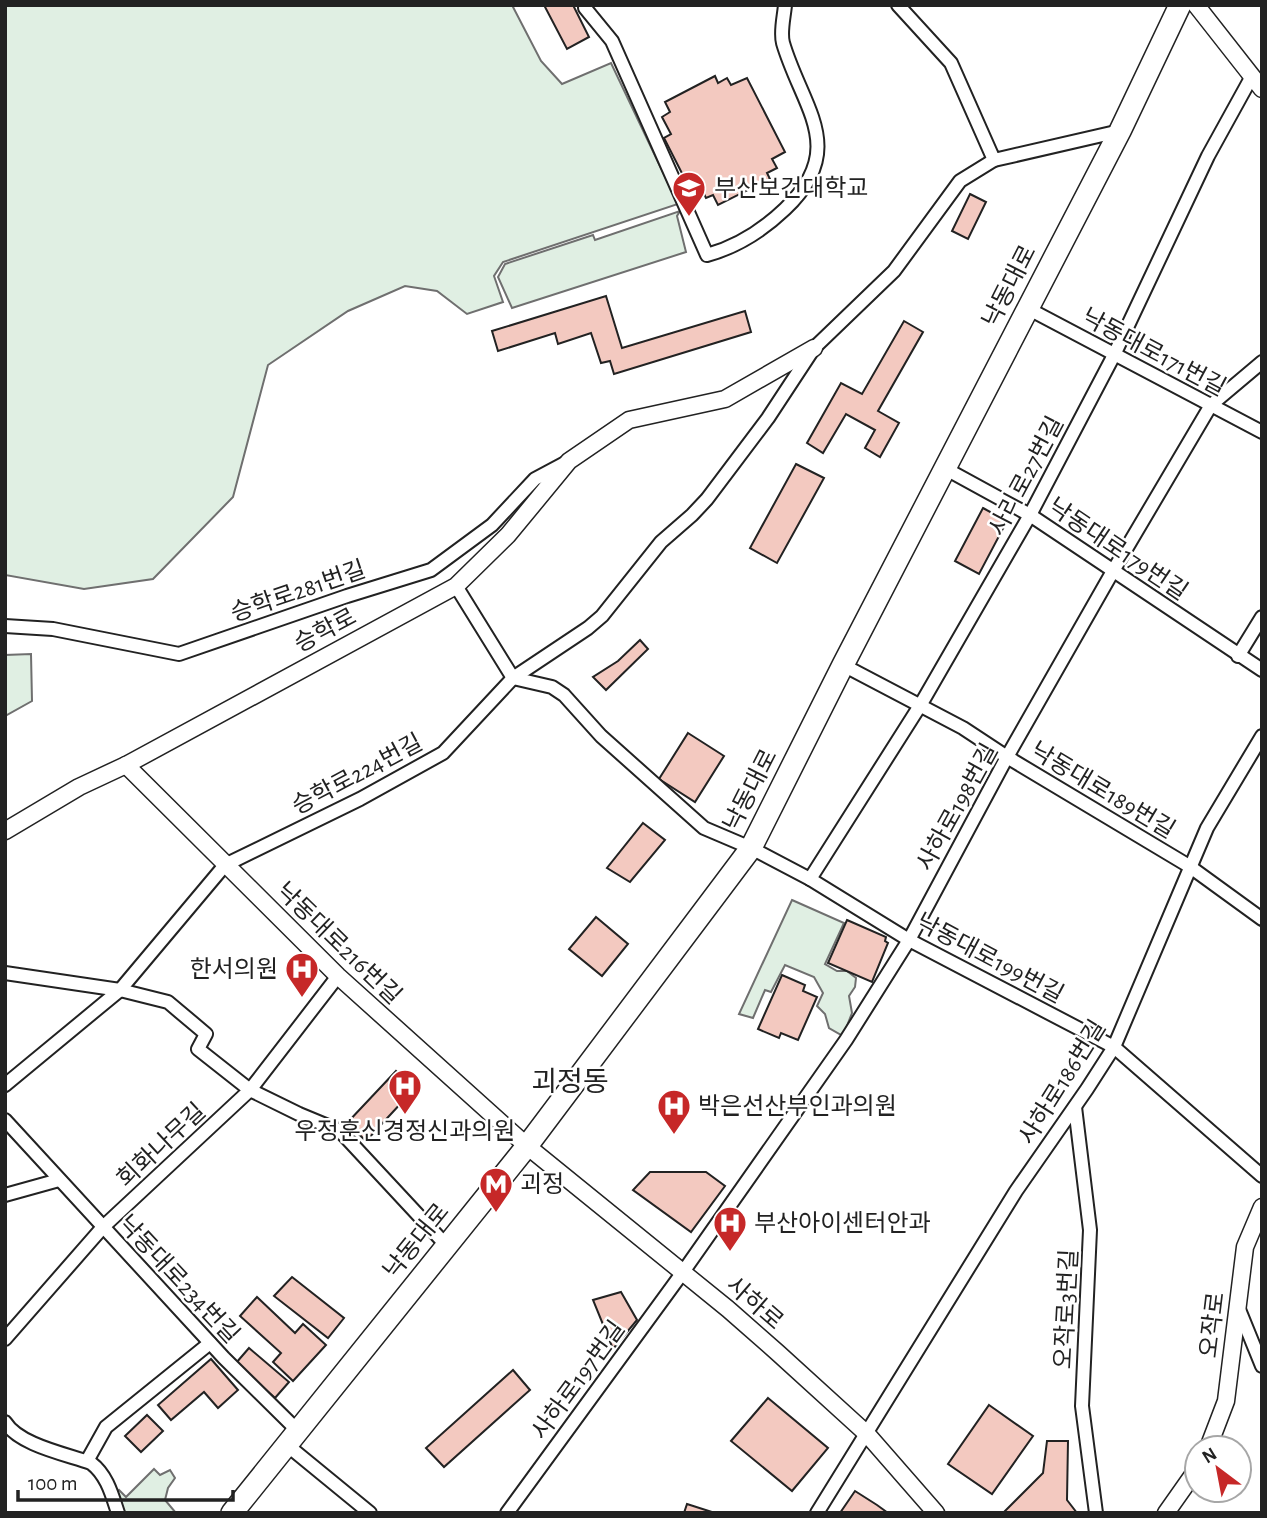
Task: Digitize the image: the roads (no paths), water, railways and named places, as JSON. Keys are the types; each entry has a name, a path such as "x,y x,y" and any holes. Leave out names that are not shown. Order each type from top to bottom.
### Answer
{"main road":[{"name":"낙동대로","path":"232,1513 527,1146 751,848 1120,131 1180,5"}],"street":[{"path":"585,8 612,41 707,255 727,249 771,222 801,193 818,157 813,114 782,40 785,5"},
{"path":"898,5 951,63 994,160"},
{"path":"1196,5 1257,84"},
{"name":"사리로27번길","path":"810,879 921,704 1030,515 1114,355 1208,156 1257,84"},
{"name":"승학로224번길","path":"5,1085 120,990 225,865 360,799 443,753 513,678 602,616 660,542 707,499 768,418 814,348 894,271 960,180 994,160 1120,131"},
{"name":"낙동대로171번길","path":"1027,308 1262,432"},
{"name":"승학로","path":"5,831 79,787 126,765 456,586 508,535 569,461 629,420 725,399 814,348"},
{"name":"사하로198번길","path":"683,1272 845,1040 909,940 1007,757 1211,405 1262,362"},
{"name":"승학로281번길","path":"5,626 53,629 178,654 431,570 492,525 534,478 569,461"},
{"name":"낙동대로179번길","path":"946,469 1030,515 1262,670"},
{"path":"456,586 513,678"},
{"path":"1238,656 1262,617"},
{"name":"낙동대로189번길","path":"843,665 963,727 1007,757 1189,866 1262,919"},
{"name":"낙동대로199번길","path":"513,678 552,687 564,695 601,736 704,828 751,848 810,879 909,940 1114,1047 1262,1176"},
{"name":"사하로186번길","path":"817,1513 1016,1191 1114,1047 1189,866 1212,818 1262,736"},
{"name":"낙동대로216번길","path":"126,765 338,976 527,1146"},
{"path":"5,973 120,990 168,1002 206,1034 198,1049 250,1090 340,1131 446,1245"},
{"name":"회화나무길","path":"5,1339 103,1227 250,1090 338,976"},
{"name":"오작로3번길","path":"1075,1107 1090,1230 1082,1406 1096,1513"},
{"name":"낙동대로234번길","path":"5,1120 210,1343 293,1438 370,1513"},
{"name":"사하로","path":"527,1146 728,1309 867,1434 936,1513"},
{"path":"5,1195 59,1180"},
{"name":"오작로","path":"1213,1434 1226,1401 1245,1247 1262,1207"},
{"name":"사하로197번길","path":"507,1513 683,1272"},
{"path":"1237,1307 1262,1366"},
{"path":"87,1461 106,1427 210,1343"},
{"path":"5,1422 10,1430 26,1440 87,1461 100,1469 118,1513"},
{"path":"1166,1513 1183,1488"}],"place":[{"name":"부산보건대학교","path":"689,218"},
{"name":"한서의원","path":"302,999"},
{"name":"우정훈신경정신과의원","path":"405,1116"},
{"name":"박은선산부인과의원","path":"674,1136"},
{"name":"괴정","path":"496,1214"},
{"name":"부산아이센터안과","path":"730,1253"}],"district":[{"name":"괴정동","path":"570,1081"}]}
